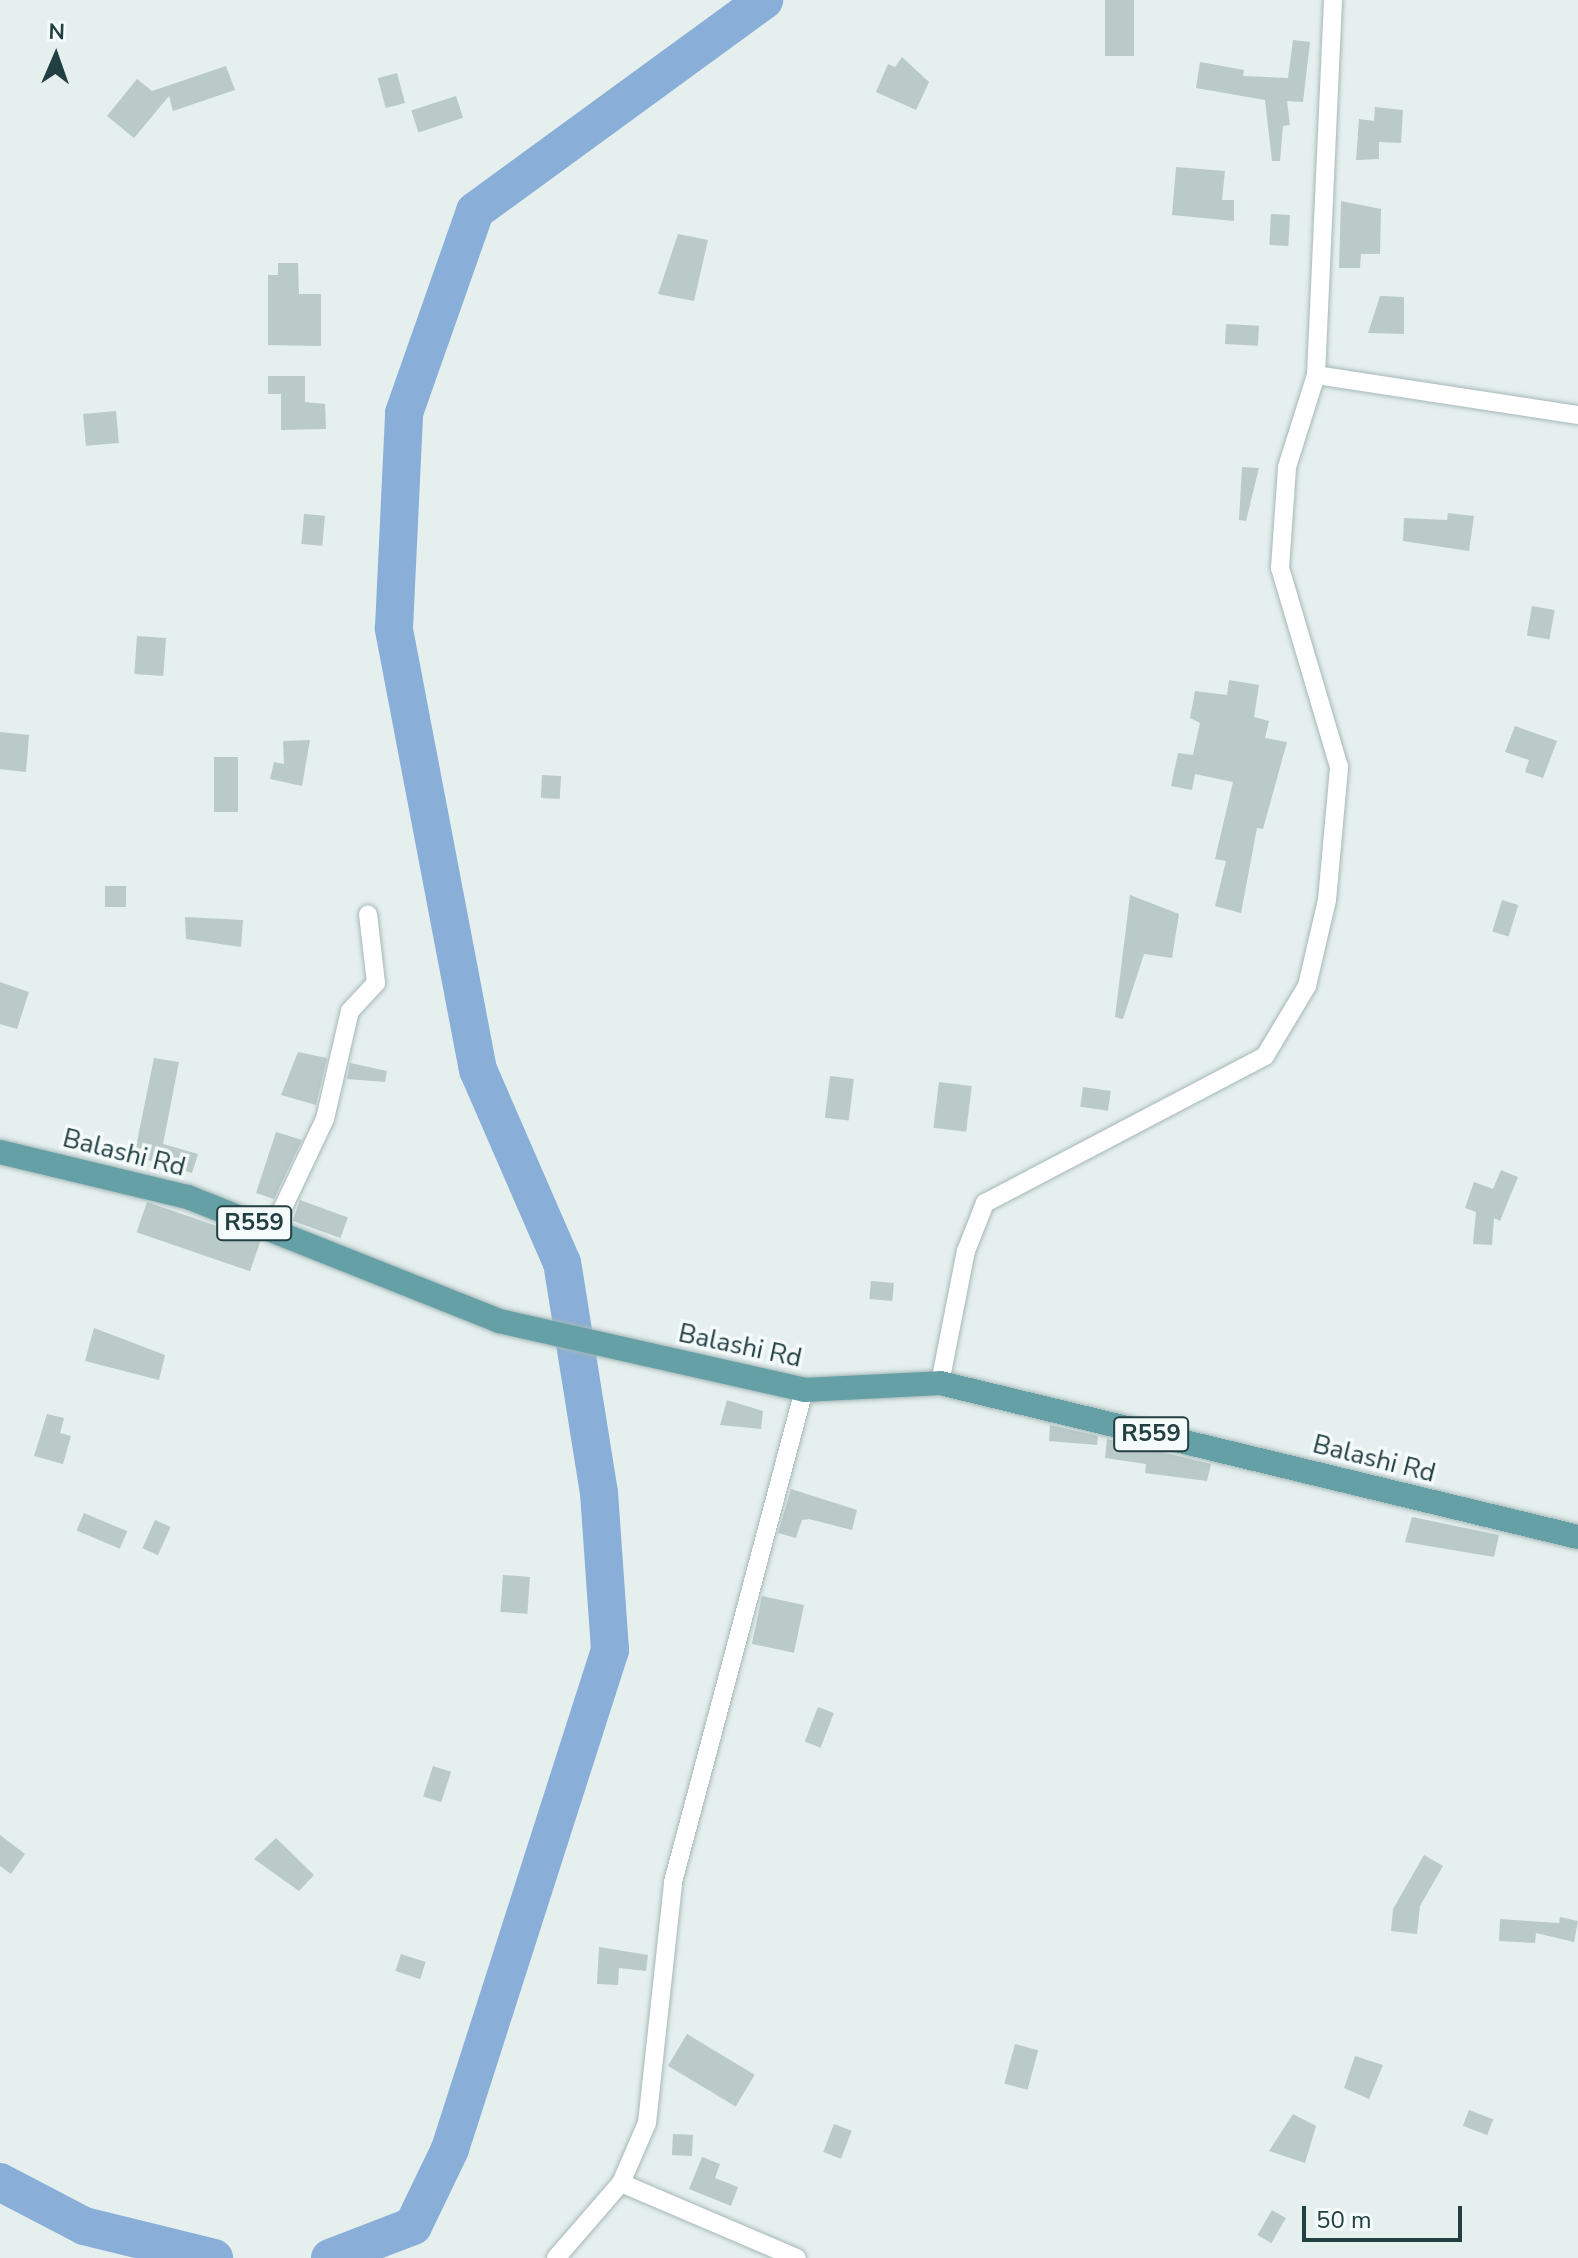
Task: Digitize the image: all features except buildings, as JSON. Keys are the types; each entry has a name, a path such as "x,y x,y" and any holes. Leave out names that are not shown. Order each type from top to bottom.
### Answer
{"main road":[{"name":"Balashi Rd","path":"0,1152 188,1197 499,1321 804,1390 940,1383 1578,1537"}],"street":[{"path":"940,1383 966,1251 985,1203 1265,1056 1307,986 1327,900 1339,767 1280,568 1287,467 1316,375 1333,0"},
{"path":"1316,375 1578,415"},
{"path":"272,1231 325,1119 350,1011 376,983 368,914"},
{"path":"556,2258 621,2183 647,2123 673,1882 804,1390"},
{"path":"621,2183 797,2258"}],"waterway":[{"path":"330,2258 413,2226 450,2149 610,1650 599,1493 562,1263 478,1070 394,628 404,413 475,211 764,0"},
{"path":"0,2182 84,2226 214,2258"}]}
